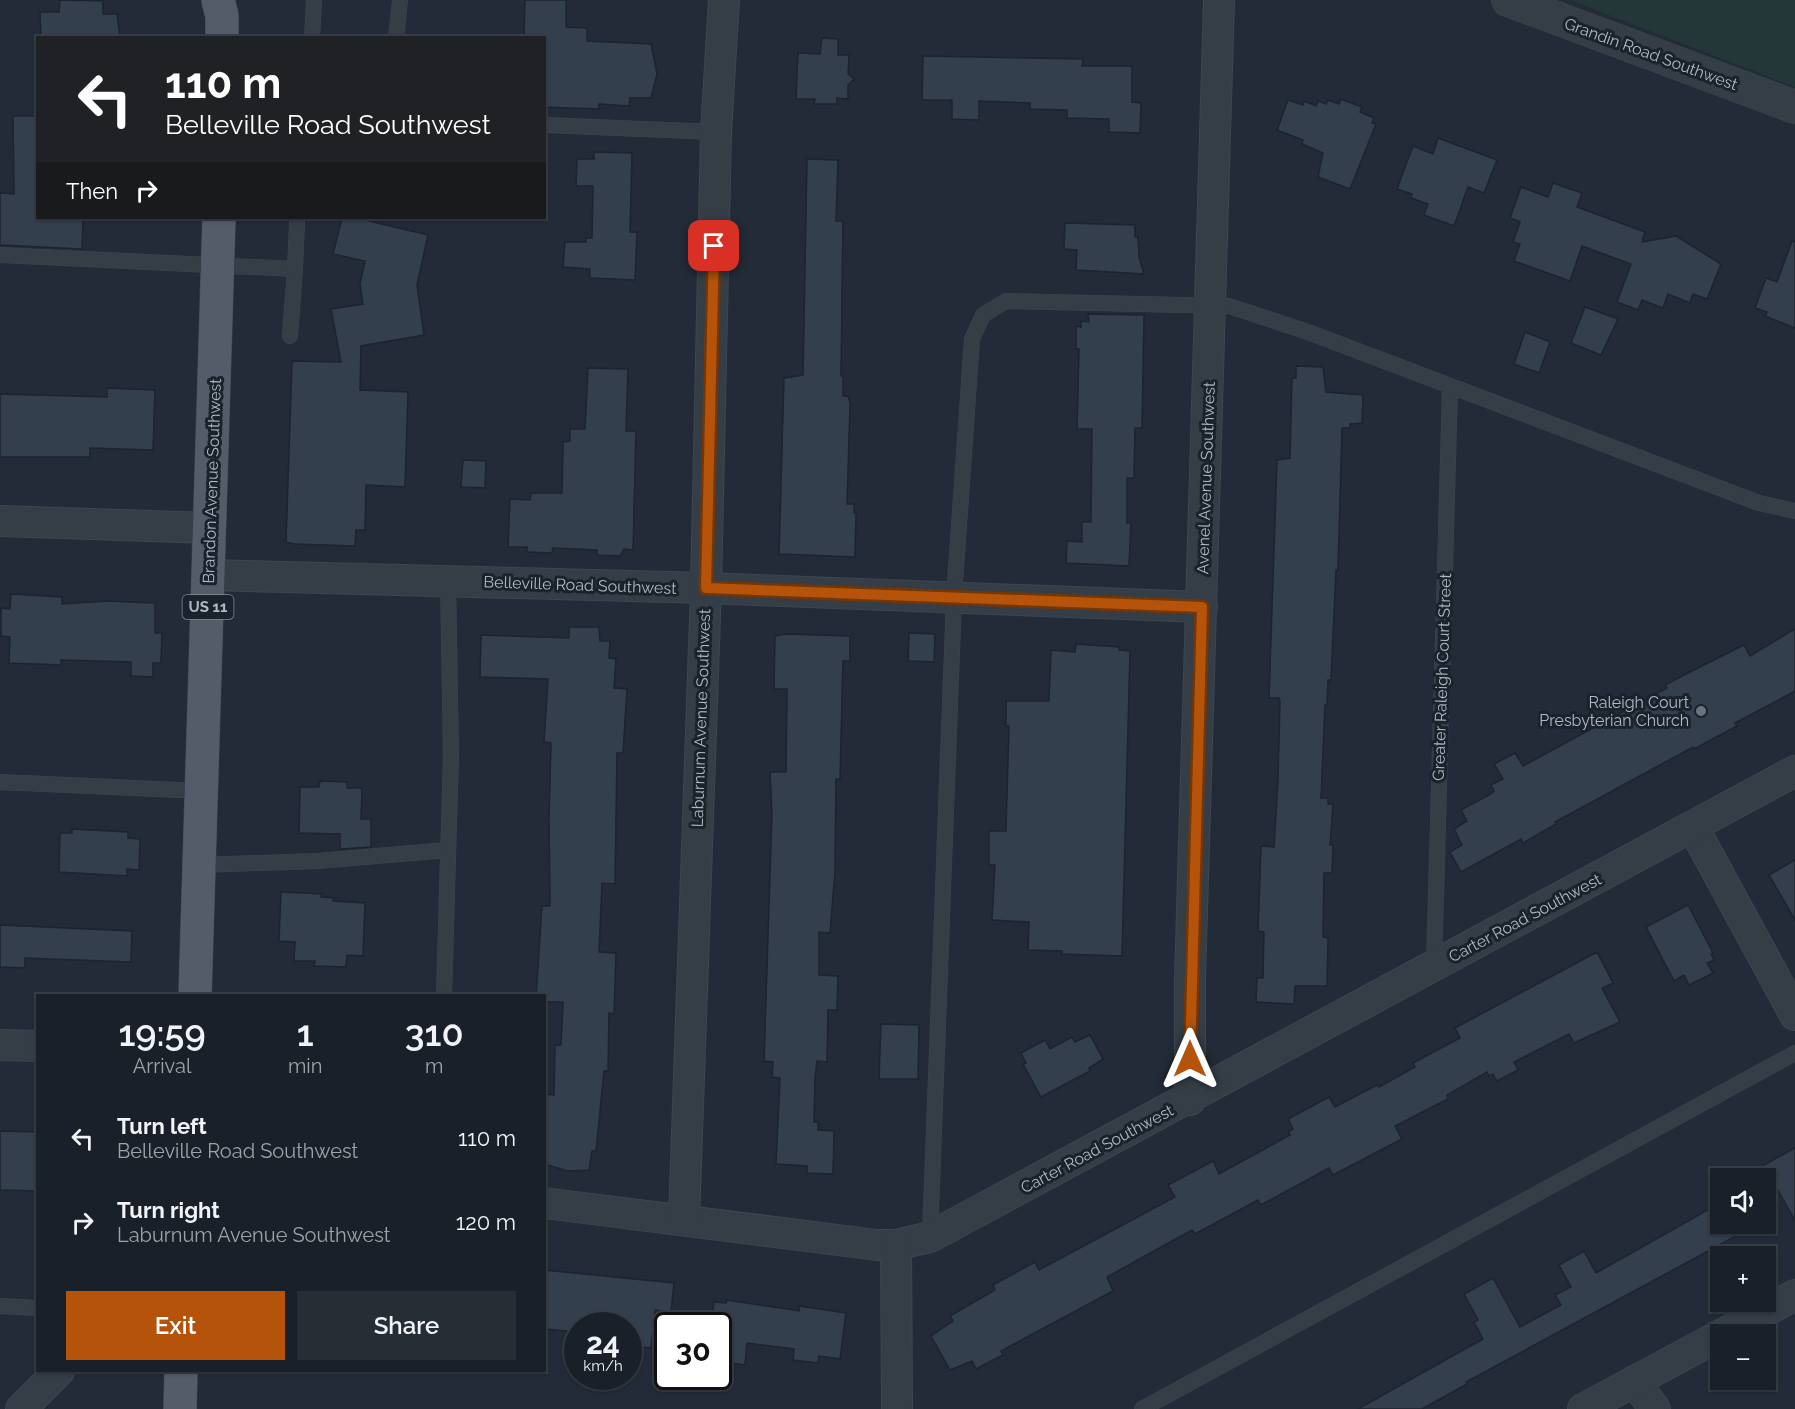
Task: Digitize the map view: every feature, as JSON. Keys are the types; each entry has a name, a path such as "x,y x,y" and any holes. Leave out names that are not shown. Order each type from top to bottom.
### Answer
{"main road":[{"path":"218,0 222,16 222,36"},
{"name":"Brandon Avenue Southwest","path":"195,994 219,219"},
{"path":"180,1409 181,1372"}],"street":[{"name":"Laburnum Avenue Southwest","path":"684,1220 706,588 716,132 724,0"},
{"name":"Avenel Avenue Southwest","path":"1190,1100 1190,979 1220,0"},
{"name":"Grandin Road Southwest","path":"1508,0 1795,107"},
{"path":"0,521 210,528"},
{"name":"Belleville Road Southwest","path":"209,575 706,588 1202,607"},
{"name":"Carter Road Southwest","path":"546,1203 896,1245 930,1237 1190,1100 1795,771"},
{"path":"1693,827 1795,1015"},
{"path":"0,1045 36,1046"},
{"path":"896,1245 897,1409"},
{"path":"1583,1409 1795,1294"},
{"path":"21,1409 58,1372"},
{"path":"1634,1381 1654,1409"}],"lane":[{"path":"312,36 314,0"},
{"path":"396,36 400,0"},
{"path":"546,125 716,132"},
{"path":"290,336 297,223"},
{"path":"0,255 113,258 218,267 295,269"},
{"path":"930,1237 954,597 972,339 983,315 1006,301 1229,306 1308,332 1759,502 1795,511"},
{"name":"Greater Raleigh Court Street","path":"1434,967 1450,387"},
{"path":"444,994 451,743 448,581"},
{"path":"0,782 201,791"},
{"path":"199,865 317,861 448,850"},
{"path":"1142,1409 1795,1053"},
{"path":"0,1306 36,1308"}],"shaded area":[{"path":"1570,0 1795,0 1795,87"}],"building":[{"path":"60,0 103,1 103,14 117,14 120,36 41,36 40,12 59,12"},
{"path":"525,0 566,0 566,27 587,28 587,41 651,44 657,74 651,98 630,98 629,106 599,104 599,109 546,107 546,36 524,36"},
{"path":"822,38 838,39 838,55 849,55 848,74 854,79 848,85 848,99 837,98 837,104 814,104 815,99 796,99 798,53 820,54"},
{"path":"923,56 1083,59 1082,66 1132,66 1132,102 1141,103 1140,133 1109,132 1109,119 1067,118 1067,110 1030,109 1030,103 979,101 979,120 952,119 952,100 922,100"},
{"path":"1341,99 1362,107 1360,112 1374,118 1372,123 1376,124 1350,189 1318,177 1323,153 1302,144 1303,140 1277,130 1288,100 1303,105 1304,101 1316,106 1318,101 1326,104 1328,100 1339,104"},
{"path":"13,116 36,116 36,219 83,219 82,249 0,245 0,193 14,194"},
{"path":"1438,138 1497,160 1484,193 1468,187 1454,226 1424,215 1428,204 1411,198 1412,194 1397,189 1413,146 1433,154"},
{"path":"594,152 632,153 630,232 637,232 635,280 590,278 590,269 563,267 565,242 586,242 586,238 592,238 593,186 576,186 577,159 594,159"},
{"path":"807,159 838,160 836,221 843,221 841,376 843,376 843,396 848,396 850,403 847,504 854,504 854,513 856,513 855,557 779,554 784,378 803,375"},
{"path":"1553,183 1582,193 1577,207 1645,232 1642,242 1676,236 1721,264 1707,299 1693,294 1690,303 1668,294 1663,308 1642,300 1638,310 1617,302 1631,264 1582,246 1570,281 1514,261 1520,244 1513,242 1520,222 1510,218 1521,187 1548,197"},
{"path":"342,219 361,219 428,235 417,285 424,335 361,346 360,390 408,392 405,487 366,485 365,530 356,530 355,546 286,542 292,361 341,362 331,309 363,304 360,284 365,261 333,254"},
{"path":"1065,223 1135,225 1135,237 1138,237 1139,257 1144,274 1076,270 1077,250 1064,249"},
{"path":"1792,241 1795,242 1795,328 1765,316 1767,312 1755,308 1766,278 1777,282"},
{"path":"1585,307 1618,319 1601,355 1571,343"},
{"path":"1088,314 1144,315 1142,428 1135,428 1134,478 1127,478 1127,523 1131,523 1129,566 1066,563 1067,541 1082,542 1082,522 1091,522 1092,429 1077,429 1079,349 1076,349 1076,326 1081,327 1081,321 1089,322"},
{"path":"1525,332 1550,342 1539,373 1514,364"},
{"path":"1296,366 1323,367 1326,392 1363,395 1362,423 1350,424 1350,428 1342,428 1338,570 1336,570 1331,680 1328,680 1327,705 1325,705 1321,798 1328,798 1328,804 1333,804 1330,845 1333,845 1332,873 1324,873 1323,937 1328,938 1327,986 1295,986 1294,1004 1256,1002 1257,978 1263,978 1264,932 1258,931 1261,846 1274,847 1278,779 1280,701 1279,698 1269,698 1277,460 1290,458 1292,378 1296,378"},
{"path":"588,368 628,369 626,431 636,431 633,550 624,549 620,556 597,555 597,550 553,548 552,553 527,552 527,547 508,547 510,499 530,500 531,493 562,493 563,442 570,441 570,429 585,429"},
{"path":"107,388 155,390 153,450 90,448 90,457 0,457 0,394 107,397"},
{"path":"463,460 486,461 485,488 461,487"},
{"path":"11,594 62,597 62,604 107,601 155,603 155,633 162,633 161,663 153,663 153,677 131,676 131,662 61,660 61,665 9,663 10,637 1,636 1,608 10,609"},
{"path":"569,627 599,627 600,641 610,641 609,658 616,659 614,688 627,689 623,753 617,753 615,884 602,883 599,952 616,953 614,1014 609,1013 608,1071 604,1071 596,1151 592,1151 589,1170 568,1171 546,1165 546,1105 548,1094 554,1095 555,1045 561,1045 563,1002 546,1002 546,994 536,994 542,906 550,906 551,743 544,742 548,679 480,677 481,635 569,638"},
{"path":"1795,629 1795,691 1735,723 1737,726 1694,749 1693,747 1555,822 1556,824 1523,843 1521,839 1461,872 1450,852 1462,845 1454,829 1467,821 1461,810 1491,794 1494,791 1491,785 1503,779 1494,764 1515,753 1523,766 1667,688 1665,685 1688,673 1744,645 1750,656"},
{"path":"909,633 935,634 934,662 908,661"},
{"path":"787,634 850,636 850,661 843,661 840,779 836,779 835,872 830,933 819,932 819,975 838,976 837,1010 828,1010 827,1062 817,1061 815,1078 814,1122 818,1122 818,1130 834,1131 833,1174 807,1173 807,1166 776,1164 780,1078 772,1077 773,1062 764,1061 772,813 770,772 786,772 787,689 774,689 775,636"},
{"path":"1076,644 1119,647 1119,650 1130,651 1122,956 1062,954 1062,951 1028,950 1029,922 992,920 995,865 989,865 989,831 1006,831 1009,726 1006,726 1006,701 1049,701 1051,650 1075,652"},
{"path":"320,781 347,782 347,788 362,788 361,819 371,819 371,847 340,849 340,834 299,833 300,787 319,787"},
{"path":"72,829 128,832 128,838 140,839 139,870 127,869 127,876 59,872 60,833 72,833"},
{"path":"1795,860 1795,920 1769,875"},
{"path":"281,892 322,894 321,897 334,898 333,901 365,903 363,956 347,955 346,967 314,966 315,961 294,961 295,942 279,941"},
{"path":"1688,905 1713,953 1711,954 1714,960 1707,963 1713,973 1689,985 1684,975 1674,981 1646,927"},
{"path":"0,925 132,931 131,962 25,958 25,968 0,967"},
{"path":"1597,952 1613,983 1602,988 1620,1022 1574,1043 1569,1034 1514,1062 1518,1070 1497,1081 1493,1074 1489,1076 1487,1072 1447,1095 1448,1099 1395,1126 1402,1139 1333,1175 1329,1168 1261,1205 1258,1200 1195,1234 1192,1230 1107,1277 1113,1291 1001,1351 1003,1355 976,1369 972,1361 950,1370 931,1336 953,1321 950,1316 995,1290 993,1285 1035,1262 1039,1270 1175,1197 1168,1185 1213,1161 1219,1174 1290,1135 1288,1132 1293,1129 1288,1119 1329,1097 1335,1107 1377,1085 1379,1087 1415,1067 1413,1063 1460,1038 1455,1028"},
{"path":"881,1024 919,1025 918,1079 879,1079"},
{"path":"1090,1035 1103,1059 1089,1068 1090,1071 1041,1097 1023,1064 1026,1063 1021,1053 1045,1040 1050,1049 1072,1037 1075,1042"},
{"path":"0,1131 36,1132 36,1191 0,1190"},
{"path":"1795,1148 1795,1221 1776,1187 1776,1168 1766,1168 1764,1165"},
{"path":"1710,1209 1710,1234 1740,1234 1717,1246 1710,1246 1710,1250 1466,1382 1467,1384 1422,1409 1358,1409 1483,1339 1474,1322 1478,1320 1464,1294 1493,1278 1520,1327 1561,1305 1555,1295 1571,1287 1559,1265 1584,1251 1596,1273"},
{"path":"546,1270 674,1283 671,1312 655,1310 654,1312 651,1348 642,1347 642,1312 564,1312 564,1331 546,1329"},
{"path":"727,1300 799,1311 799,1306 846,1313 840,1359 819,1356 818,1363 793,1360 794,1349 747,1343 745,1365 732,1363 732,1312 713,1312 714,1302 726,1303"}],"place":[{"name":"Raleigh Court Presbyterian Church","path":"1701,711"}],"route":[{"path":"714,246 706,588 1202,607 1190,979 1190,1059"}]}
